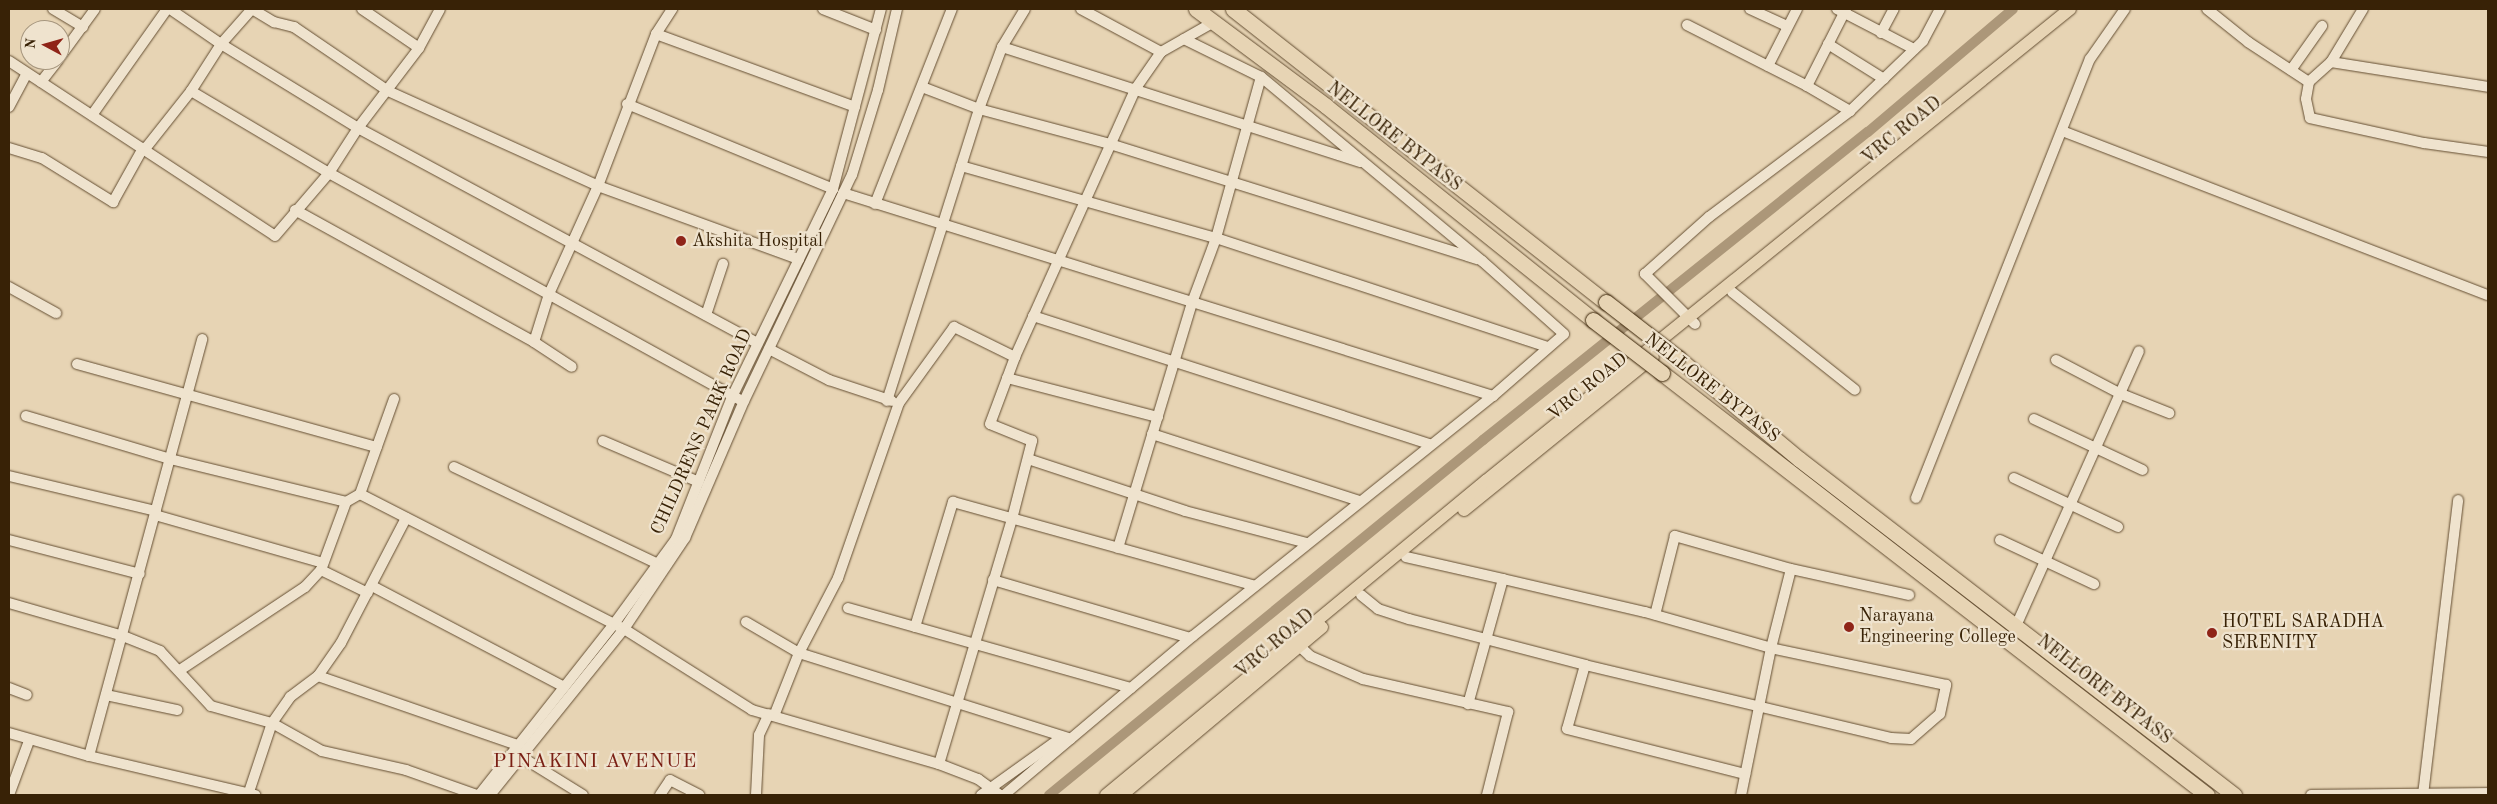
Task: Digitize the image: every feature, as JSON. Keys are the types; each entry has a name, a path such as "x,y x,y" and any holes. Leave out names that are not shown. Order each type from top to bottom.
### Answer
{"highway":[{"name":"NELLORE BYPASS","path":"1196,9 1212,23 1326,106 1593,320 2207,795"},
{"name":"NELLORE BYPASS","path":"1233,9 1678,358 1800,459 2234,795"}],"main road":[{"path":"1106,795 1296,643 1621,371 1692,322 2070,9"},
{"name":"VRC ROAD","path":"1122,795 1296,643 1361,595 1692,322 1732,292 2079,9"}],"street":[{"path":"54,9 83,27"},
{"path":"70,44 95,9"},
{"path":"92,116 168,9 221,44 358,128 572,240 758,343"},
{"path":"9,148 42,158 113,202 144,149 191,91 221,44 252,9 274,22 294,28 388,91 598,186 799,259"},
{"path":"362,9 419,48"},
{"path":"9,61 275,236 295,210 329,173 358,128 419,48 440,9"},
{"path":"534,342 549,294 598,186 627,104 656,34 672,9"},
{"path":"823,9 876,30"},
{"name":"CHILDRENS PARK ROAD","path":"519,750 531,743 564,687 614,624 676,539 732,397 832,189 882,9"},
{"name":"CHILDRENS PARK ROAD","path":"478,795 624,629 685,538 744,401 843,193 878,90 897,9"},
{"path":"876,204 952,9"},
{"path":"887,400 979,109 1002,47 1025,9"},
{"path":"1081,9 1161,52"},
{"path":"1750,9 1787,26"},
{"path":"1768,66 1797,9"},
{"path":"1881,33 1894,9"},
{"path":"1692,322 1645,274 1708,217 1850,111 1923,40 1940,9"},
{"path":"1916,498 2090,59 2125,9"},
{"path":"2363,9 2331,62 2309,82 2306,99 2310,118 2424,143 2488,152"},
{"path":"1807,86 1843,10 1881,33 1914,49"},
{"path":"2213,10 2309,82"},
{"path":"939,764 973,644 1012,519 1032,441 990,424 1015,357 1058,258 1136,88 1161,52 1212,23"},
{"path":"1687,25 1807,86 1850,111"},
{"path":"2291,70 2322,26"},
{"path":"656,34 855,107"},
{"path":"360,494 624,629 752,710 939,764 991,786 1002,795 1066,738 1131,688 1430,444 1494,396 1564,334 1482,261 1261,77 1184,39"},
{"path":"1828,44 1884,79"},
{"path":"1002,47 1136,88 1366,165"},
{"path":"2331,62 2488,87"},
{"path":"41,82 50,70"},
{"path":"9,107 27,73"},
{"path":"1118,548 1193,300 1216,238 1250,125 1261,77"},
{"path":"922,87 979,109 1110,144 1482,261"},
{"path":"191,91 329,173 732,397 744,401"},
{"path":"627,104 832,189"},
{"path":"2062,131 2488,295"},
{"path":"961,166 1216,238 1548,347"},
{"path":"843,193 942,226 1058,258 1193,300 1494,396"},
{"path":"295,210 534,342 572,367"},
{"path":"706,314 724,264"},
{"path":"9,287 56,313"},
{"path":"1732,292 1855,390"},
{"path":"1033,316 1430,444"},
{"path":"756,795 759,735 771,715 799,653 838,578 899,403 954,327 1015,357"},
{"path":"89,756 140,574 202,339"},
{"path":"769,349 829,380 899,403"},
{"path":"2016,626 2048,560 2139,351"},
{"path":"2056,360 2121,394 2168,413"},
{"path":"78,364 187,396 377,447"},
{"path":"1007,378 1158,417"},
{"path":"180,670 305,587 322,566 346,502 360,494 394,399"},
{"path":"26,416 170,459 346,502"},
{"path":"2034,419 2143,470"},
{"path":"1152,434 1359,501"},
{"path":"603,441 698,482"},
{"path":"1028,459 1134,492 1185,511 1307,543"},
{"path":"454,467 658,564"},
{"path":"9,476 156,513 322,566 564,687"},
{"path":"2014,478 2118,527"},
{"path":"2423,795 2458,500"},
{"path":"915,627 953,502 1255,586"},
{"path":"9,733 89,756 250,795 272,723 290,697 318,676 341,643 406,518"},
{"path":"1656,615 1675,536 1791,569 1909,594"},
{"path":"9,540 140,574"},
{"path":"2000,540 2048,560 2094,584"},
{"path":"1361,595 1378,609 1584,665 1891,738 1910,739 1940,714 1946,685 1771,648 1656,615 1406,557"},
{"path":"1741,795 1771,648 1791,569"},
{"path":"1468,704 1503,579"},
{"path":"993,580 1190,638"},
{"path":"9,603 123,636 160,651 180,670 211,706 272,723 322,751 406,770 478,795"},
{"path":"848,608 1131,688"},
{"path":"746,622 799,653 1066,738"},
{"path":"1296,643 1310,656 1363,679 1508,712 1487,795"},
{"path":"1584,665 1567,729 1746,774"},
{"path":"318,676 519,750 583,795"},
{"path":"9,688 27,695"},
{"path":"106,695 177,710"},
{"path":"981,795 991,786 1066,738"},
{"path":"9,795 29,740"},
{"path":"490,795 519,750"},
{"path":"660,795 670,780 699,795"},
{"path":"2311,795 2488,793"}],"waterway":[{"path":"1049,795 1483,440 1868,132 2013,9"}],"place":[{"name":"Akshita Hospital","path":"681,241"},
{"name":"Narayana Engineering College","path":"1849,627"},
{"name":"HOTEL SARADHA SERENITY","path":"2212,633"}],"district":[{"name":"PINAKINI AVENUE","path":"595,762"}]}
